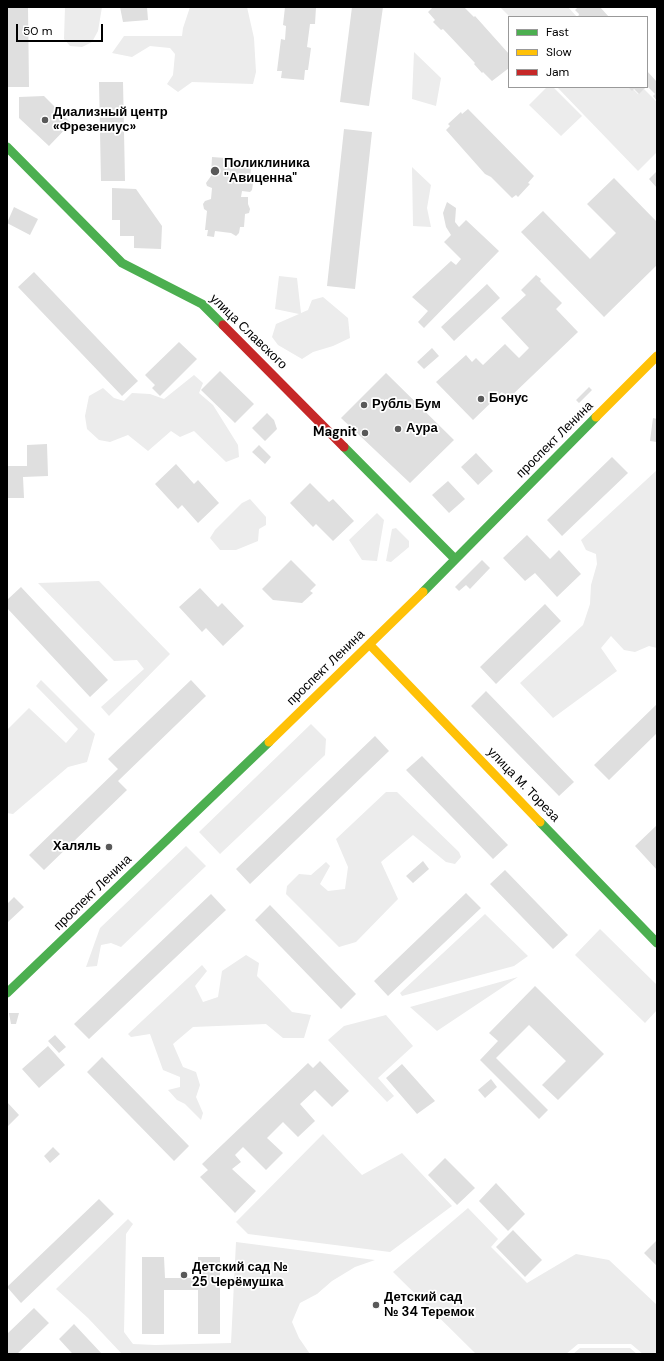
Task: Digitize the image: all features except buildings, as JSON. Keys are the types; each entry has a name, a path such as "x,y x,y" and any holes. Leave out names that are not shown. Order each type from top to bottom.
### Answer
{"street":[{"name":"улица Славского","path":"7,147 122,263 166,287 202,304 454,558"},
{"name":"проспект Ленина","path":"7,993 370,645 454,558 657,356"},
{"name":"улица М. Тореза","path":"370,645 657,943"}],"shaded area":[{"path":"65,7 102,7 98,31 92,42 82,47 70,46 64,39"},
{"path":"190,7 247,7 254,38 256,72 253,84 192,82 178,92 167,84 173,75 175,54 170,48 150,46 132,57 112,53 124,36 182,36"},
{"path":"500,7 568,7 576,16 509,16"},
{"path":"414,52 441,78 436,106 412,99"},
{"path":"546,88 554,88 582,116 561,136 529,105"},
{"path":"558,88 632,88 638,94 644,89 657,102 657,152 638,171"},
{"path":"412,167 431,185 427,208 431,227 413,226"},
{"path":"279,276 297,278 301,313 308,310 312,300 323,297 348,318 350,338 333,346 313,352 302,359 278,345 272,337 276,324 299,314 275,309"},
{"path":"194,375 203,383 199,393 213,405 238,445 239,457 226,462 194,431 180,437 171,431 148,451 128,435 110,442 99,440 87,429 85,416 89,396 103,388 114,398 124,401 132,393 150,394 164,399"},
{"path":"657,470 657,648 649,646 635,652 624,650 611,636 601,648 617,671 553,718 520,683 583,625 590,604 591,585 597,564 596,554 586,550 581,540"},
{"path":"250,499 266,517 266,525 259,529 258,541 236,550 220,550 210,538 215,530 242,503"},
{"path":"377,513 384,520 377,561 362,560 349,540"},
{"path":"396,528 409,541 409,547 391,562 386,561 392,529"},
{"path":"99,581 170,654 109,716 101,707 144,669 137,660 114,661 38,583"},
{"path":"41,680 95,734 87,762 68,767 13,814 7,813 7,730 29,708 66,743 78,729 36,686"},
{"path":"311,724 326,739 325,755 220,854 199,832"},
{"path":"386,792 397,792 459,852 461,857 455,864 446,862 413,835 381,862 398,899 356,942 339,947 286,894 287,886 299,874 311,875 326,862 330,866 320,884 328,891 345,889 348,867 336,839"},
{"path":"186,846 206,866 121,947 111,943 101,945 97,966 86,967 100,928"},
{"path":"485,914 528,956 514,966 402,996 400,993"},
{"path":"600,929 657,985 657,1010 645,1023 575,955"},
{"path":"246,955 259,963 257,976 292,1012 311,1015 304,1038 283,1038 266,1024 193,1027 173,1044 183,1067 196,1072 200,1085 196,1097 203,1113 201,1120 185,1104 177,1100 168,1090 180,1087 180,1077 163,1070 150,1034 131,1037 128,1034 202,965 207,971 195,986 203,1002 218,997 222,971"},
{"path":"518,977 437,1031 410,1007"},
{"path":"386,1015 413,1046 378,1078 394,1096 387,1102 328,1040 344,1026"},
{"path":"323,1134 362,1175 402,1153 452,1206 390,1252 248,1234 236,1222"},
{"path":"468,1208 498,1239 491,1247 527,1283 576,1254 609,1260 657,1305 657,1353 643,1354 631,1344 578,1344 566,1354 476,1354 393,1272"},
{"path":"128,1219 133,1224 126,1234 124,1332 133,1344 155,1345 231,1343 236,1242 375,1260 355,1267 332,1281 317,1294 300,1303 292,1322 299,1338 310,1354 122,1354 88,1318 56,1289"},
{"path":"580,1348 630,1348 637,1354 573,1354"}],"traffic: fast":[{"path":"7,147 122,263 202,304 223,325"},
{"path":"423,592 596,417"},
{"path":"344,447 454,558"},
{"path":"7,993 269,742"},
{"path":"540,822 657,943"}],"traffic: slow":[{"path":"596,417 657,356"},
{"path":"269,742 423,592"},
{"path":"370,645 540,822"}],"traffic: jam":[{"path":"223,325 344,447"}],"place":[{"name":"Диализный центр «Фрезениус»","path":"45,120"},
{"name":"Поликлиника \"Авиценна\"","path":"215,171"},
{"name":"Бонус","path":"481,399"},
{"name":"Рубль Бум","path":"364,405"},
{"name":"Аура","path":"398,429"},
{"name":"Magnit","path":"365,433"},
{"name":"Халяль","path":"109,847"},
{"name":"Детский сад № 25 Черёмушка","path":"184,1275"},
{"name":"Детский сад № 34 Теремок","path":"376,1305"}]}
